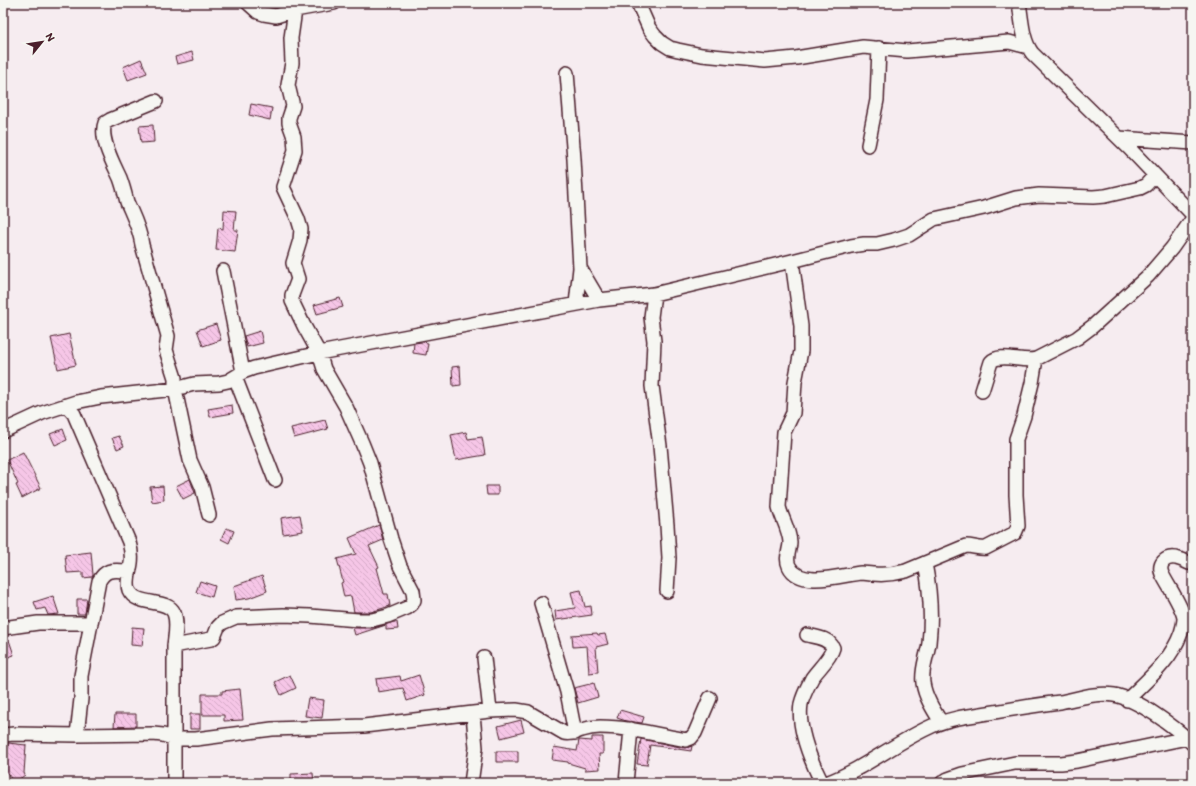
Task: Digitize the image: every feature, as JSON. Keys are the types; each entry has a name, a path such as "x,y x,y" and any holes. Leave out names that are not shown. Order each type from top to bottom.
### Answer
{"street":[{"path":"248,3 258,12 270,16 334,3"},
{"path":"638,3 644,19 654,36 662,43 670,48 702,55 765,61 796,58 863,47 907,51 1009,42 1028,47"},
{"path":"982,391 991,362 993,360 999,358 1036,359 1077,338 1093,326 1148,276 1172,248 1193,216 1140,159 1038,60 1028,47 1019,3"},
{"path":"174,646 211,639 222,623 236,617 283,615 372,620 388,616 407,608 413,602 414,597 413,591 400,566 394,550 370,464 346,407 324,369 319,353 292,301 292,296 298,279 293,263 300,240 301,229 283,187 295,150 294,137 289,118 293,106 288,85 292,63 291,38 295,10"},
{"path":"1009,42 1023,28"},
{"path":"868,145 877,100 879,48"},
{"path":"566,73 574,159 580,268 576,304"},
{"path":"156,101 105,123 103,133 140,232 142,245 167,331 168,341 166,350 174,378 190,460 202,487 210,515"},
{"path":"1119,138 1193,144"},
{"path":"1140,159 1151,140"},
{"path":"3,431 35,416 101,398 175,389 194,384 219,383 228,381 239,374 254,368 319,353 576,304 654,294 851,246 878,244 894,240 909,234 934,220 984,208 1016,198 1039,194 1093,197 1105,196 1140,188 1146,185 1155,175"},
{"path":"792,261 801,326 802,351 795,382 794,409 784,432 779,507 789,533 790,544 787,562 789,567 798,575 806,578 829,579 863,573 899,573 966,546 981,549 986,548 1012,535 1017,530 1016,439 1024,416 1036,359"},
{"path":"580,268 599,300"},
{"path":"223,271 239,374 276,480"},
{"path":"654,294 651,318 654,341 652,386 660,446 667,525 669,558 667,591"},
{"path":"72,407 129,542 131,560 128,588 132,595 139,599 166,606 172,610 175,618 174,783"},
{"path":"1127,700 1163,664 1178,641 1183,626 1184,619 1182,612 1162,574 1161,565 1163,562 1172,558 1177,558 1189,563"},
{"path":"926,563 930,594 930,632 929,644 923,667 923,684 926,695 941,722"},
{"path":"76,735 81,705 81,676 99,581 103,575 108,572 129,571"},
{"path":"541,603 567,692 575,733"},
{"path":"3,628 38,622 91,623"},
{"path":"807,635 828,641 832,648 830,655 818,670 806,690 802,703 801,714 806,742 822,783"},
{"path":"484,658 490,711"},
{"path":"826,783 851,772 908,738 941,722 970,715 1090,696 1113,695 1127,700 1156,716 1190,741"},
{"path":"3,734 153,734 163,735 174,739 196,739 272,729 364,726 490,711 516,710 528,712 564,733 569,734 590,728 630,730 686,740 691,738 695,733 710,698"},
{"path":"471,783 476,748 473,714"},
{"path":"626,783 630,730"},
{"path":"942,783 962,774 1010,764 1061,763 1077,761 1190,741"}],"building":[{"path":"192,52 194,60 177,64 175,57"},
{"path":"141,59 147,73 128,80 123,67"},
{"path":"251,104 272,108 270,120 249,115"},
{"path":"153,125 154,142 141,143 139,126"},
{"path":"224,210 236,211 234,230 238,230 235,252 216,250 218,228 223,229"},
{"path":"340,298 343,307 317,314 314,305"},
{"path":"216,324 221,340 203,346 197,330"},
{"path":"260,331 263,343 247,347 244,336"},
{"path":"69,334 76,365 58,369 51,338"},
{"path":"414,343 428,343 426,355 413,353"},
{"path":"460,366 461,385 453,386 452,367"},
{"path":"232,405 233,413 210,417 208,409"},
{"path":"325,420 328,429 294,438 291,428"},
{"path":"63,429 67,440 55,445 50,434"},
{"path":"466,432 468,439 482,437 485,455 456,460 451,435"},
{"path":"119,436 124,446 117,449 112,438"},
{"path":"23,452 41,488 22,498 16,485 18,484 7,460"},
{"path":"190,479 195,493 183,499 176,486"},
{"path":"163,486 164,500 152,502 150,487"},
{"path":"486,486 498,486 498,495 487,495"},
{"path":"300,515 303,531 283,534 281,518"},
{"path":"379,525 383,540 369,546 379,567 377,568 384,594 388,594 390,606 371,612 354,612 351,596 344,597 341,583 343,582 337,559 356,554 349,538"},
{"path":"226,528 234,531 229,543 221,539"},
{"path":"91,552 92,577 83,578 83,572 67,573 65,555"},
{"path":"262,576 267,591 249,598 236,600 234,586"},
{"path":"200,581 215,586 212,597 196,592"},
{"path":"581,590 585,607 591,606 592,615 556,620 555,611 575,608 571,592"},
{"path":"53,596 59,614 48,615 45,608 37,610 34,602"},
{"path":"77,599 87,599 85,614 77,614"},
{"path":"397,622 398,629 386,630 386,625 355,635 353,628 374,628"},
{"path":"132,627 144,628 142,646 131,645"},
{"path":"597,633 598,635 605,634 608,644 596,647 598,672 589,673 587,646 573,647 572,635"},
{"path":"9,640 14,655 3,659 3,642"},
{"path":"290,675 296,688 281,695 275,682"},
{"path":"419,675 425,695 407,701 403,688 378,692 376,679 400,676 401,681"},
{"path":"594,683 598,697 578,703 574,688"},
{"path":"240,689 243,720 224,721 224,715 202,715 202,694 222,694 222,691"},
{"path":"308,698 324,700 322,718 305,716"},
{"path":"620,710 644,717 642,723 617,718"},
{"path":"115,714 136,714 136,726 114,727"},
{"path":"190,714 200,714 200,729 190,729"},
{"path":"521,720 524,732 501,738 498,726"},
{"path":"592,737 603,737 603,754 599,754 600,769 585,770 585,768 568,762 552,760 554,747 577,751 579,740 592,741"},
{"path":"641,739 685,748 692,746 691,751 650,745 647,765 637,764"},
{"path":"8,743 26,745 25,775 14,783 6,771"},
{"path":"496,751 518,751 518,762 496,762"},
{"path":"313,773 314,783 291,783 291,774"}]}
